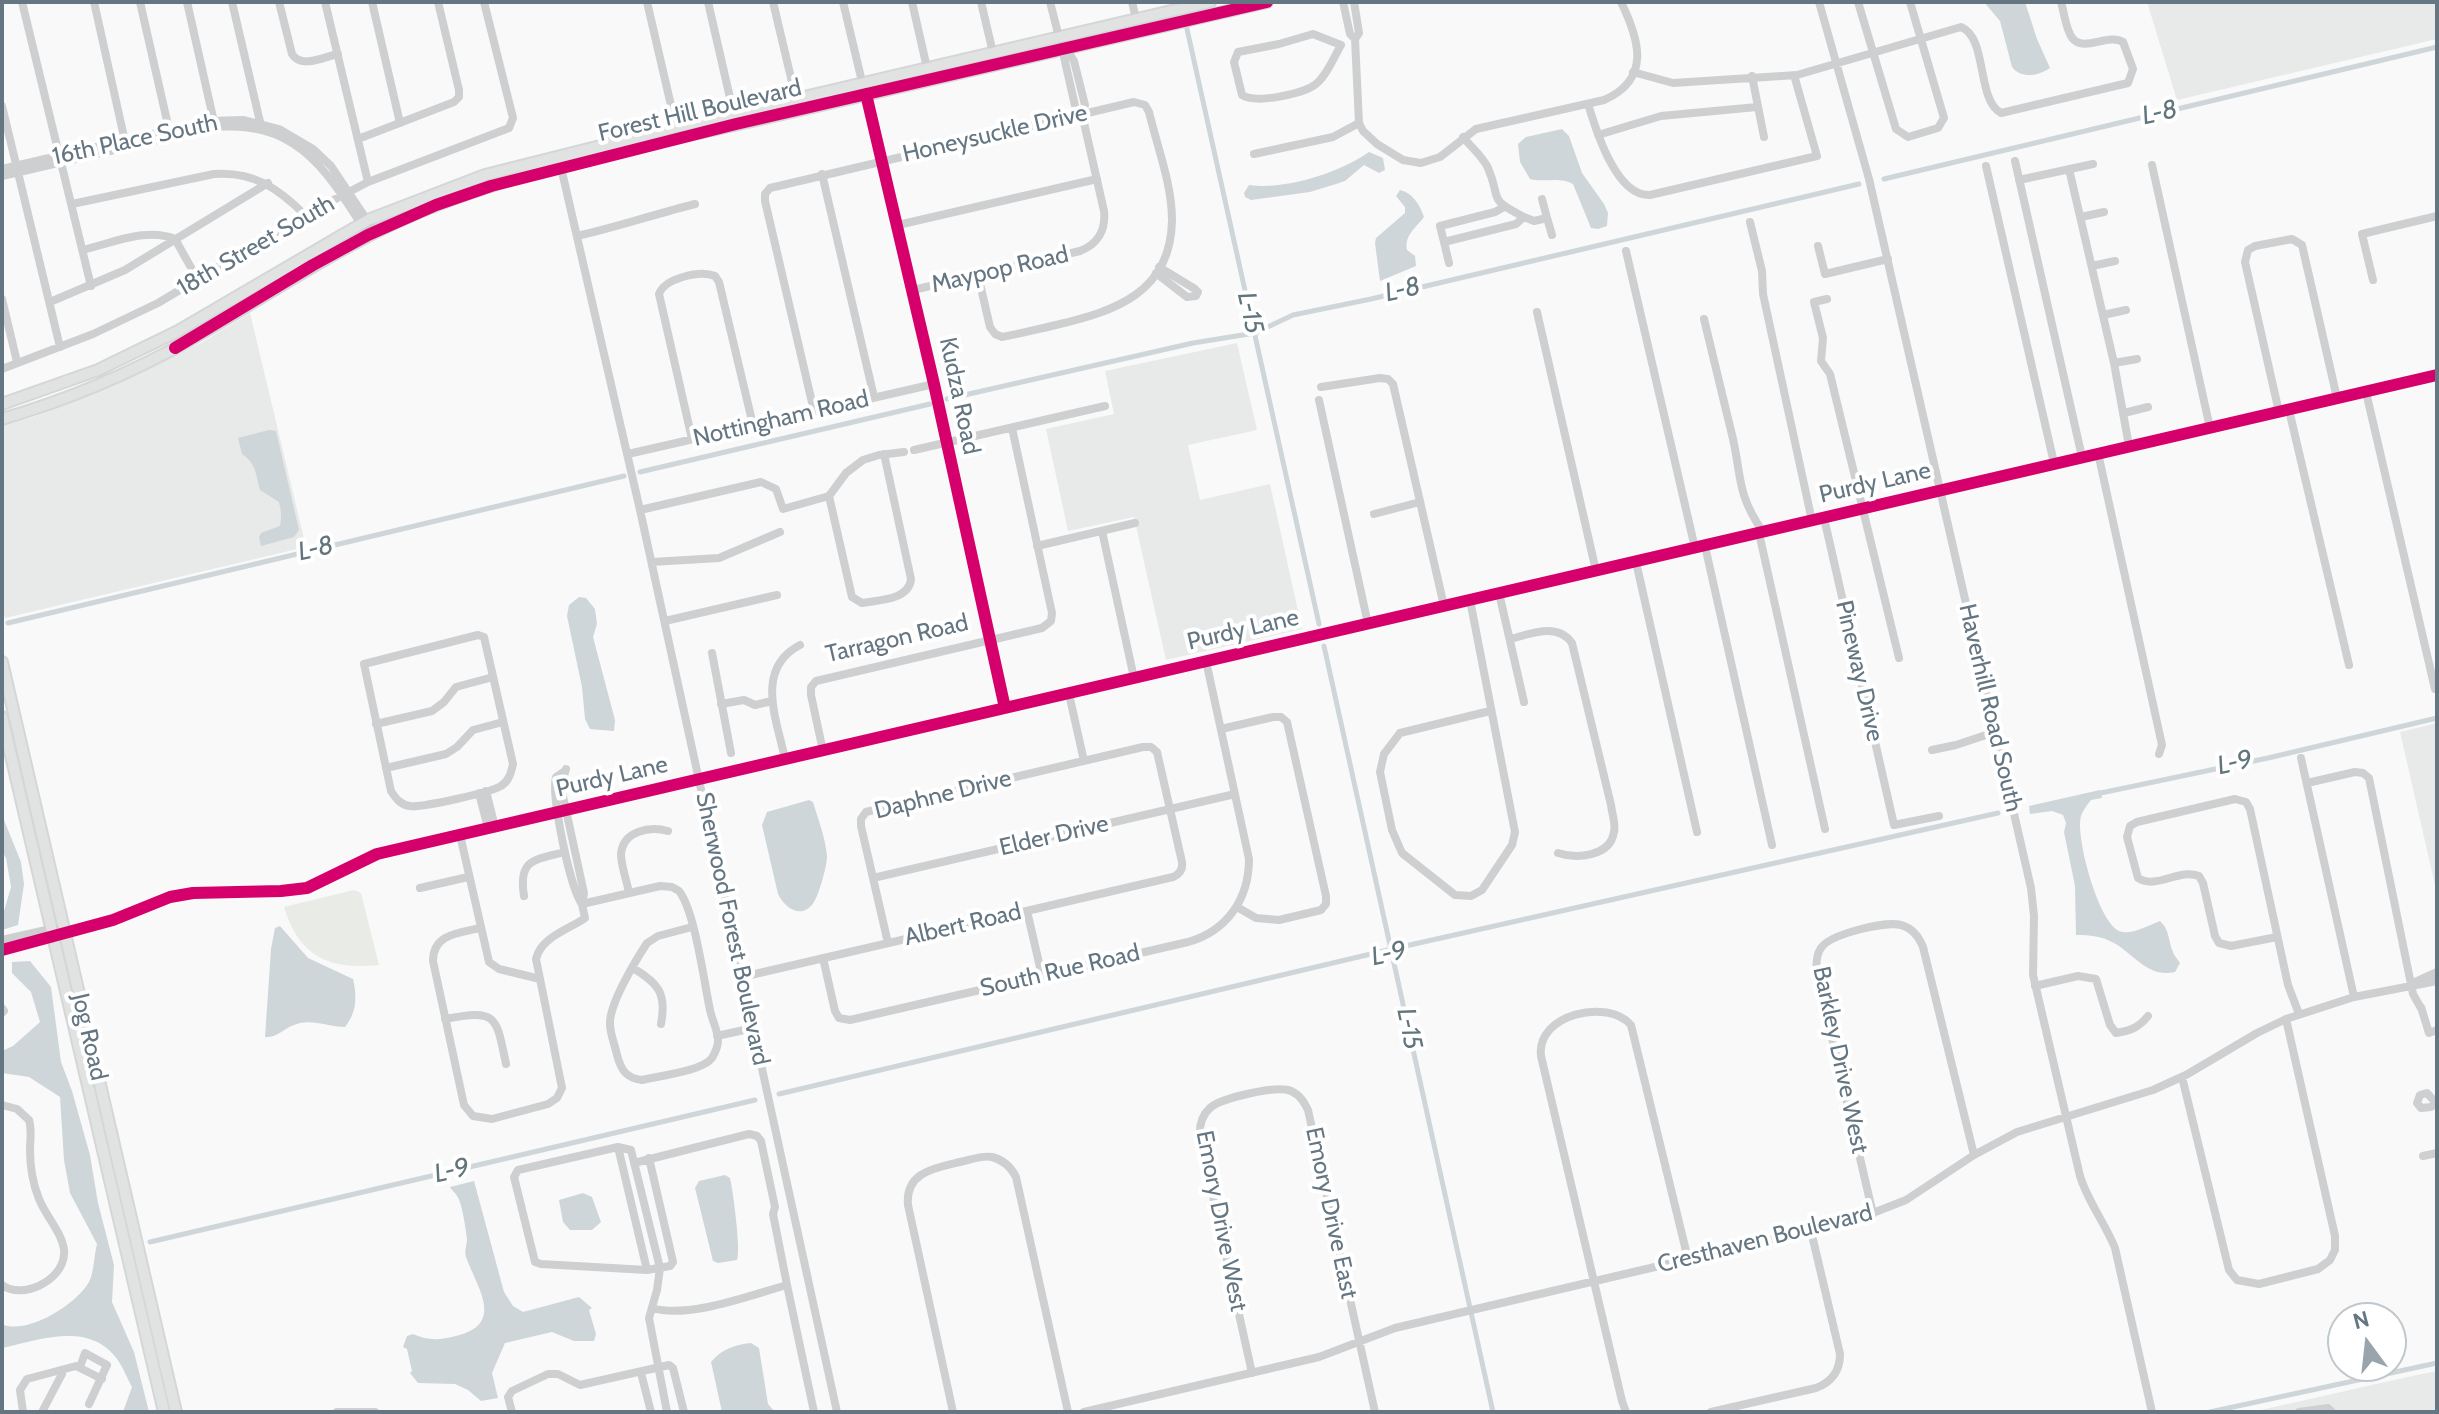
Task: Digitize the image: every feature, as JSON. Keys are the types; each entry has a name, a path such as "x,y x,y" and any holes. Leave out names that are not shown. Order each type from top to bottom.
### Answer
{"main road":[{"name":"Forest Hill Boulevard","path":"2,419 73,396 188,341 372,233 463,195 559,161 676,127 735,119 796,99 1210,2"},
{"name":"Forest Hill Boulevard","path":"2,404 98,370 178,331 364,222 472,180 1267,2"},
{"path":"188,341 199,325 253,293 268,277"},
{"path":"103,382 178,340 178,331"},
{"name":"Jog Road","path":"2,662 66,931 149,1323 164,1412"},
{"name":"Jog Road","path":"2,717 149,1323 176,1412"}],"street":[{"path":"22,2 91,286"},
{"path":"94,2 126,144"},
{"path":"140,2 170,134"},
{"path":"187,2 215,124"},
{"path":"232,2 261,127"},
{"path":"279,2 296,60 302,62 338,54"},
{"path":"325,2 368,182"},
{"path":"372,2 400,123"},
{"path":"358,139 454,102 459,97 438,2"},
{"name":"18th Street South","path":"2,369 127,318 368,182 506,129 513,118 484,2"},
{"path":"647,2 676,127"},
{"path":"708,2 735,119"},
{"path":"773,2 796,99"},
{"name":"Kudza Road","path":"843,2 913,290 1005,708"},
{"path":"912,2 927,68"},
{"path":"981,2 993,53"},
{"name":"Maypop Road","path":"913,290 1080,251 1099,238 1105,223 1082,114 1085,105 1074,61 1059,37 1050,2"},
{"path":"1132,2 1136,19"},
{"path":"1343,2 1350,34 1355,39"},
{"path":"1354,2 1359,33 1355,39 1359,123 1377,144 1412,162 1430,162 1476,129 1612,96 1626,84 1638,54 1637,38 1621,2"},
{"name":"Haverhill Road South","path":"1819,2 1869,179 2033,902 2031,960 2035,986 2082,1184 2115,1248 2152,1412"},
{"path":"1858,2 1898,132 1908,137 1938,128 1944,118 1910,2"},
{"path":"1633,72 1669,83 1794,75 1955,28 1971,34 1991,103 2001,113 2128,83 2133,69 2123,42 2113,37 2087,43 2076,41 2071,36 2061,2"},
{"path":"1317,34 1341,45 1318,82 1286,96 1248,99 1240,91 1234,58 1241,50 1317,34"},
{"path":"1588,104 1603,151 1630,188 1642,195 1817,156 1794,75"},
{"path":"1752,76 1764,137"},
{"name":"Honeysuckle Drive","path":"814,411 765,194 774,186 822,174 1134,102 1142,103 1149,112 1172,221 1169,241 1157,270 1135,296 1103,314 1005,337 995,334 990,327 978,275"},
{"path":"2,106 60,347"},
{"path":"1598,135 1657,116 1757,107"},
{"path":"1254,154 1333,137 1359,123"},
{"name":"16th Place South","path":"2,176 17,169 215,124 261,127 293,135 331,166 372,233"},
{"path":"1463,137 1487,165 1495,197 1504,207 1534,221 1547,218"},
{"name":"Sherwood Forest Boulevard","path":"559,161 628,454 837,1412"},
{"path":"2015,161 2082,457"},
{"path":"2019,180 2093,164"},
{"path":"2152,165 2210,428"},
{"path":"1986,166 2054,463"},
{"name":"16th Place South","path":"2,169 17,169"},
{"path":"2069,169 2114,363 2129,446"},
{"path":"72,204 217,173 241,174 268,183 305,215"},
{"path":"822,174 874,397"},
{"path":"898,225 1097,179"},
{"path":"50,302 125,270 268,183"},
{"path":"1542,199 1552,235"},
{"path":"577,236 695,204"},
{"path":"1449,263 1440,226 1504,207"},
{"path":"2081,217 2104,212"},
{"path":"2373,280 2362,234 2437,216"},
{"path":"1444,242 1516,224 1524,217"},
{"path":"1750,222 1812,521"},
{"path":"83,250 153,234 175,239 198,280"},
{"path":"2279,412 2245,262 2248,250 2288,239 2299,242 2303,249 2337,398"},
{"path":"1818,246 1825,274 1888,259"},
{"path":"1626,251 1772,845"},
{"path":"2092,266 2115,261"},
{"path":"692,439 660,290 668,282 711,274 719,282 753,425"},
{"path":"2,299 17,362"},
{"path":"1827,299 1814,302 1823,338 1821,361 1830,374 1899,658"},
{"path":"2103,315 2126,310"},
{"path":"1537,312 1596,571"},
{"path":"1704,319 1733,440 1740,487 1746,506 1761,533 1825,829"},
{"path":"2114,363 2137,359"},
{"name":"Purdy Lane","path":"54,932 113,920 162,899 184,894 307,888 373,855 2437,375"},
{"path":"1321,387 1380,378 1388,379 1393,384 1444,606"},
{"name":"Nottingham Road","path":"628,454 934,384"},
{"path":"2366,392 2435,689"},
{"path":"1319,400 1368,624"},
{"path":"914,450 1105,406"},
{"path":"2124,413 2148,407"},
{"path":"2289,410 2349,665"},
{"name":"Tarragon Road","path":"823,751 811,695 811,687 816,681 1042,628 1051,621 1052,613 1012,428"},
{"path":"640,510 761,482 776,489 783,509 829,496 852,467 871,457 904,452"},
{"path":"2098,453 2162,745 2159,754"},
{"path":"829,496 851,594 859,602 901,595 910,587 911,579 884,454"},
{"path":"1374,514 1420,502"},
{"name":"Pineway Drive","path":"1824,518 1894,825 1939,816"},
{"path":"1037,546 1135,523"},
{"path":"1102,531 1134,678"},
{"path":"652,562 719,558 780,532"},
{"path":"1636,562 1697,832"},
{"path":"1499,593 1524,702"},
{"path":"665,621 777,595"},
{"path":"1470,600 1515,836 1482,890 1471,896 1459,897 1402,853 1389,815 1380,772 1381,761 1387,747 1400,733 1490,711"},
{"path":"1510,639 1554,631 1565,635 1572,643 1611,805 1614,830 1609,844 1592,854 1572,857 1558,853"},
{"path":"482,635 503,722 513,764 512,771 501,786 409,806 393,795 364,668 367,662 482,635"},
{"path":"785,759 771,686 776,668 787,652 800,645"},
{"path":"712,653 731,753"},
{"path":"1206,661 1249,859 1247,881 1237,907 1256,918 1271,921 1317,911 1326,904 1326,896 1289,726 1281,717 1273,717 1221,729"},
{"path":"376,724 432,711 456,687 493,677"},
{"path":"1069,694 1084,761"},
{"path":"721,704 744,700 755,705 772,701"},
{"path":"386,768 446,754 473,730 503,722"},
{"path":"1932,750 1995,732"},
{"name":"Daphne Drive","path":"888,943 861,822 866,812 1151,747 1159,756 1171,809"},
{"path":"2301,758 2354,997"},
{"path":"480,928 444,937 434,950 433,961 464,1105 470,1114 481,1119 492,1119 548,1104 560,1095 562,1084 536,959 540,948 585,918 582,904 584,893 555,783 556,777 566,770"},
{"path":"2307,783 2355,772 2369,778 2413,994 2429,1033 2437,1030"},
{"path":"482,792 491,828"},
{"name":"Elder Drive","path":"873,878 1235,794"},
{"path":"2277,937 2228,946 2219,943 2199,876 2188,874 2149,882 2138,878 2127,837 2130,826 2235,799 2243,800 2250,809 2288,985 2299,1014"},
{"name":"Albert Road","path":"742,977 1173,877 1181,869 1182,862 1171,809"},
{"path":"562,810 565,852 576,896 582,904"},
{"path":"629,893 621,856 626,842 644,830 668,831"},
{"path":"460,835 487,958 492,965 540,979"},
{"path":"524,896 521,879 527,865 537,859 565,852"},
{"path":"420,888 468,877"},
{"path":"582,904 660,886 675,889 685,901 692,927 717,1036 713,1056 705,1065 642,1080 628,1076 619,1063 610,1019 613,1007 650,940 692,927"},
{"name":"South Rue Road","path":"823,958 835,1011 839,1018 846,1020 1195,940 1217,928 1237,907"},
{"path":"1027,911 1042,976"},
{"name":"Barkley Drive West","path":"1873,1214 1816,968 1821,948 1828,941 1858,931 1897,924 1913,931 1920,940 1974,1155"},
{"path":"6,939 54,932"},
{"path":"2,950 54,932"},
{"path":"6,939 14,947"},
{"path":"633,968 652,980 659,989 663,1010 661,1024"},
{"name":"Cresthaven Boulevard","path":"2413,983 2437,972"},
{"path":"2035,986 2086,975 2096,979 2110,1025 2116,1033 2139,1026 2148,1016"},
{"name":"Cresthaven Boulevard","path":"1084,1412 1319,1357 1395,1328 1873,1214 1922,1191 1974,1155 2017,1132 2132,1098 2182,1077 2286,1019 2354,997 2413,983 2437,981"},
{"path":"1626,1412 1540,1049 1542,1038 1550,1026 1562,1020 1601,1012 1616,1014 1628,1022 1634,1032 1688,1259"},
{"path":"445,1019 475,1013 489,1017 499,1029 506,1064"},
{"path":"2182,1077 2229,1270 2237,1280 2253,1283 2318,1269 2330,1260 2335,1250 2335,1236 2286,1019"},
{"path":"717,1036 753,1028"},
{"name":"Emory Drive East","path":"1245,1096 1283,1089 1297,1095 1307,1107 1375,1412"},
{"name":"Emory Drive West","path":"1245,1096 1211,1107 1203,1116 1199,1130 1252,1373"},
{"path":"2,1105 17,1109 29,1120 34,1180 43,1209 61,1240 64,1254 58,1271 41,1283 16,1292 2,1285"},
{"path":"634,1163 749,1134 761,1141 814,1412"},
{"path":"618,1147 647,1270"},
{"path":"649,1158 673,1262 670,1266 660,1268 647,1270 535,1262 514,1177 518,1170 618,1147 631,1150 660,1268 649,1318 667,1412"},
{"path":"2423,1156 2437,1153"},
{"path":"953,1412 907,1197 910,1186 920,1174 957,1163 994,1158 1007,1165 1016,1177 1068,1412"},
{"path":"1711,1412 1823,1385 1838,1369 1840,1354 1811,1231"},
{"path":"652,1308 663,1311 709,1306 787,1285"},
{"path":"80,1367 85,1353 105,1363 107,1369 89,1404"},
{"path":"512,1412 508,1397 512,1391 548,1374 558,1374 580,1385 669,1365 673,1368 684,1412"},
{"path":"23,1412 19,1394 24,1380 80,1367 102,1379"},
{"path":"42,1412 62,1374 61,1370"},
{"path":"641,1373 651,1412"},
{"path":"2299,1412 2328,1408 2332,1412"},
{"path":"337,1412 375,1412"}],"shaded area":[{"path":"1984,2 2025,2 2050,68 2030,75 2012,67 2000,21"},
{"path":"2147,2 2437,2 2437,39 2177,100"},
{"path":"1562,129 1569,136 1582,173 1604,204 1608,213 1607,226 1591,228 1573,184 1562,180 1530,179 1520,162 1518,144 1526,137"},
{"path":"1369,152 1383,158 1385,170 1379,173 1364,165 1345,181 1310,192 1251,200 1245,197 1249,185 1279,185 1312,178 1343,167"},
{"path":"1400,190 1415,200 1424,217 1407,240 1407,250 1415,256 1416,266 1380,281 1376,238 1405,213 1405,207 1396,196"},
{"path":"250,313 306,547 5,618 2,607 2,426 34,417 97,391 201,343"},
{"path":"1237,343 1257,430 1188,445 1200,500 1270,484 1302,629 1166,660 1134,517 1068,531 1046,429 1114,414 1105,371"},
{"path":"276,431 299,530 294,537 261,546 261,533 280,526 280,505 260,490 255,470 242,454 238,438"},
{"path":"579,597 586,598 595,609 597,624 593,637 615,720 614,731 590,729 585,719 582,687 567,616 569,605"},
{"path":"2437,723 2437,894 2400,732"},
{"path":"2100,790 2102,798 2091,800 2081,816 2080,826 2085,859 2103,912 2111,924 2124,932 2160,921 2166,928 2180,963 2175,972 2149,969 2105,939 2076,935 2075,886 2064,832 2066,823 2063,815 2052,811 2030,814 2029,806"},
{"path":"809,800 813,802 822,829 827,861 814,902 807,909 798,911 788,907 778,894 762,825 767,812"},
{"path":"2,815 21,862 24,884 18,925 2,930 2,918 11,887 2,851"},
{"path":"354,890 361,893 379,965 345,965 318,957 298,938 284,907"},
{"path":"280,926 308,958 353,979 355,1004 345,1027 301,1023 265,1037 271,949 275,928"},
{"path":"30,961 51,987 61,1062 90,1155 98,1203 114,1265 112,1302 134,1352 149,1412 123,1412 132,1387 117,1359 106,1347 93,1340 63,1336 2,1348 2,1324 12,1327 37,1322 63,1308 83,1291 91,1278 97,1244 70,1193 64,1160 60,1097 29,1077 2,1073 2,1051 13,1046 40,1022 31,992 12,973 12,962"},
{"path":"725,1175 730,1178 738,1254 737,1260 718,1263 713,1261 695,1188 699,1181"},
{"path":"474,1181 504,1292 513,1306 523,1312 579,1297 592,1308 589,1310 596,1334 594,1341 574,1341 552,1332 505,1343 492,1373 498,1398 481,1401 455,1384 418,1383 410,1373 407,1349 403,1347 407,1336 413,1334 429,1339 445,1338 471,1330 480,1323 484,1314 481,1292 465,1255 467,1239 461,1204 450,1187"},
{"path":"583,1193 592,1197 601,1222 592,1230 570,1230 563,1222 559,1200"},
{"path":"751,1343 759,1348 768,1404 775,1412 722,1412 711,1362 729,1348"},
{"path":"2437,1371 2437,1412 2252,1412 2385,1382 2407,1382 2407,1377"}],"waterway":[{"name":"L-15","path":"1181,2 1319,624"},
{"name":"L-8","path":"1884,179 2437,47"},
{"name":"L-8","path":"947,399 1193,343 1255,333 1293,315 1859,184"},
{"name":"L-8","path":"640,472 930,404"},
{"name":"L-8","path":"8,623 624,476"},
{"name":"L-15","path":"1324,646 1493,1412"},
{"name":"L-9","path":"2096,794 2437,718"},
{"name":"L-9","path":"779,1094 1392,949 1998,813"},
{"name":"L-9","path":"150,1242 755,1100"},
{"path":"2210,1412 2437,1363"}],"cycle path":[{"path":"175,348 368,235 436,205 491,186 736,124 1267,2"},
{"path":"866,94 1005,708"},
{"path":"2,950 113,920 170,897 193,893 307,888 377,854 2437,375"}]}
